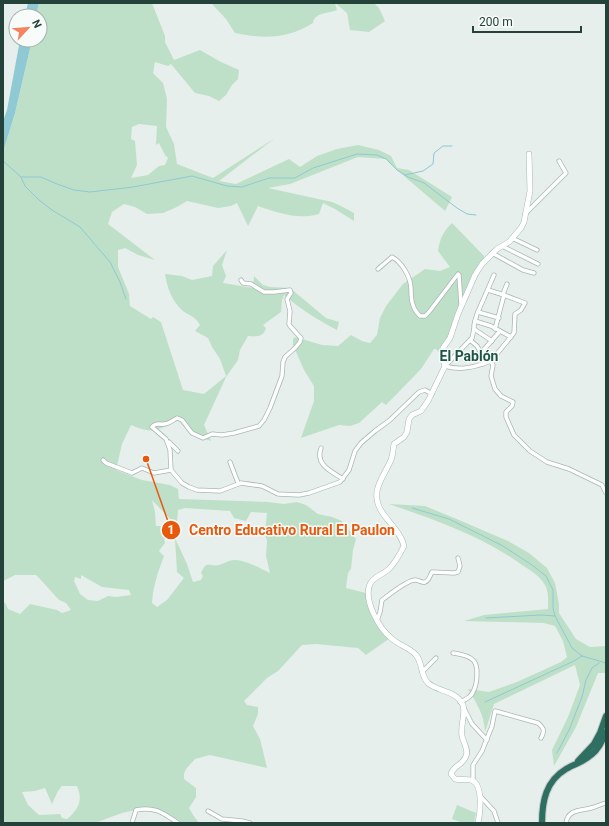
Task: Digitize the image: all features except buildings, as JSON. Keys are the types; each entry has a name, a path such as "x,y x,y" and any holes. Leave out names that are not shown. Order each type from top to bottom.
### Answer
{"highway":[{"path":"574,765 594,744 606,716"},
{"path":"542,823 542,802 548,788 559,774 584,761 596,751 606,732"}],"street":[{"path":"445,366 442,357 443,348 450,338 454,322 475,275 492,253 509,242 524,222 530,191 529,154"},
{"path":"525,214 566,173 559,161"},
{"path":"512,238 537,250"},
{"path":"501,246 538,264"},
{"path":"492,253 523,270 534,273"},
{"path":"378,269 392,257 399,262 409,279 412,304 422,317 429,312 458,274 461,305"},
{"path":"487,740 472,724 462,704 456,697 427,682 416,654 390,638 371,611 369,602 370,584 374,579 389,570 404,546 399,533 392,526 378,506 378,489 392,458 394,444 404,437 407,432 409,418 421,411 428,401 445,366 470,340 478,312 494,275"},
{"path":"178,451 152,427 152,425 164,424 177,418 182,420 192,433 203,438 212,434 222,435 259,426 266,416 282,376 285,357 300,342 301,338 289,324 290,311 287,299 291,294 290,290 264,292 251,284 243,283 241,280"},
{"path":"495,329 507,284"},
{"path":"445,366 454,369 468,368 491,361 511,337 514,330 515,314 521,310 525,303 504,294 488,290"},
{"path":"478,312 499,318"},
{"path":"475,321 491,326 511,337"},
{"path":"474,329 492,340"},
{"path":"481,353 500,331"},
{"path":"470,340 477,346 481,353 483,364"},
{"path":"491,361 493,365 491,376 495,389 501,396 513,402 512,406 506,412 506,417 514,434 530,451 547,462 569,469 602,485 606,493"},
{"path":"166,440 170,450 171,470 182,483 197,490 220,491 238,483 262,486 284,496 309,493 336,484 343,479 349,470 355,451 361,443 375,430 390,420 419,392 425,390 432,394"},
{"path":"321,448 319,456 322,464 343,479"},
{"path":"103,460 106,463 132,473 142,468 154,473 171,470"},
{"path":"230,462 238,483"},
{"path":"377,621 382,600 390,593 416,580 424,583 427,582 432,572 458,572 460,566 458,558"},
{"path":"453,653 464,655 473,660 477,672 473,693 462,704 462,735 467,750 467,755 464,760 452,770 451,774 455,779 473,781"},
{"path":"422,672 436,658"},
{"path":"498,823 494,811 480,796 473,781 473,765 487,740 495,711 538,722 543,726 544,732 541,738"},
{"path":"478,823 480,796"},
{"path":"566,823 573,811 606,803"},
{"path":"132,823 136,810 147,809 158,810 178,823"},
{"path":"208,812 222,819 250,823"}],"green space":[{"path":"39,3 152,3 165,36 165,42 174,60 200,50 239,70 238,79 226,95 219,101 209,96 195,93 171,64 168,66 155,62 153,73 163,83 167,99 166,127 174,144 177,164 213,178 275,138 219,181 236,184 289,159 300,167 317,156 337,149 358,145 379,150 391,156 397,168 409,170 452,197 445,211 386,159 358,157 290,184 268,188 332,202 354,213 354,221 323,203 319,214 311,216 288,215 258,206 248,226 237,203 231,206 218,208 187,201 163,213 147,214 135,207 124,204 112,212 108,224 155,260 138,255 125,248 118,250 118,267 129,294 130,306 151,319 153,317 161,322 183,390 204,394 226,376 220,359 208,338 195,331 200,325 198,322 183,311 173,299 165,274 182,276 192,280 212,276 213,266 227,250 222,265 226,276 223,283 253,288 254,276 263,285 270,287 290,288 326,318 339,322 337,330 309,314 284,295 281,312 263,325 266,328 262,335 248,336 240,350 238,360 226,377 204,425 211,441 190,434 176,419 166,426 154,430 144,430 131,425 122,444 116,470 142,480 170,485 178,489 179,499 268,502 284,504 297,502 306,505 318,514 342,521 356,539 346,588 366,593 368,602 390,638 366,655 358,648 316,644 302,645 278,671 267,678 244,701 247,705 258,707 258,714 253,726 260,739 267,768 210,755 195,759 186,769 184,779 196,788 196,797 189,808 199,823 178,823 158,810 140,809 122,813 95,823 3,823 3,601 8,609 20,614 30,604 57,610 62,613 71,610 66,603 59,600 36,575 15,575 3,581 3,152 15,113 30,48 48,48 48,8 38,8","holes":["139,124 157,126 156,145 159,143 168,158 165,165 159,166 148,175 131,178 137,165 135,141 131,139 132,127","152,500 172,521 177,523 178,510 185,508 230,511 234,518 246,521 251,512 267,513 265,533 267,541 266,556 270,573 247,563 232,560 219,565 206,565 201,573 203,576 201,580 193,582 187,564 175,538 177,572 184,578 167,600 157,607 152,603 153,591 164,556 159,551 165,543 162,526 156,526","81,575 102,587 129,590 131,595 116,597 108,596 98,601 88,600 80,594 74,581 75,577 81,579","62,786 77,786 80,796 77,808 67,819 62,818 60,814 39,815 28,805 22,792 35,791 45,788 52,804"]},
{"path":"211,3 335,3 337,10 319,15 314,19 313,23 294,32 285,35 265,37 235,33 226,19"},
{"path":"335,3 374,3 379,8 385,21 369,32 350,30 347,13"},
{"path":"452,223 484,256 485,261 441,354 434,349 421,369 386,405 382,402 359,423 350,426 339,425 301,438 314,401 314,386 304,370 293,345 293,339 295,337 322,345 338,346 351,335 362,341 370,343 377,335 380,318 386,306 403,284 425,269 440,271 450,267 438,251 442,236"},
{"path":"389,504 425,506 508,541 529,553 547,568 555,583 559,613 576,639 590,647 606,646 606,673 598,673 576,727 554,766 552,750 568,717 580,685 575,665 494,704 485,732 482,714 468,689 489,692 517,682 561,662 567,657 563,641 555,626 544,623 464,621 484,615 548,609 548,594 545,585 531,571 491,545 441,523"},
{"path":"457,805 476,813 474,823 463,823 452,819"}],"water":[{"path":"28,3 39,3 38,8 27,8"},
{"path":"19,48 30,48 15,113 3,152 3,121 7,110"}],"waterway":[{"path":"405,175 423,171 433,164 434,153 443,146 452,146"},
{"path":"3,161 21,177 41,177 74,190 90,192 133,187 192,176 227,186 242,187 269,178 295,178 313,168 357,154 377,155 386,159 397,170 408,177 424,183 457,208 467,214 476,215"},
{"path":"21,177 25,186 39,200 52,210 80,227 110,262 120,282 126,299"},
{"path":"412,508 449,519 503,546 546,576 553,590 553,608 555,616 572,648 582,656 606,663"},
{"path":"486,618 541,615 555,616"},
{"path":"485,702 582,656"},
{"path":"557,753 569,730 582,697 586,680 592,668 599,663"}],"place":[{"name":"Centro Educativo Rural El Paulon","path":"146,459"}],"district":[{"name":"El Pablón","path":"469,356"}]}
